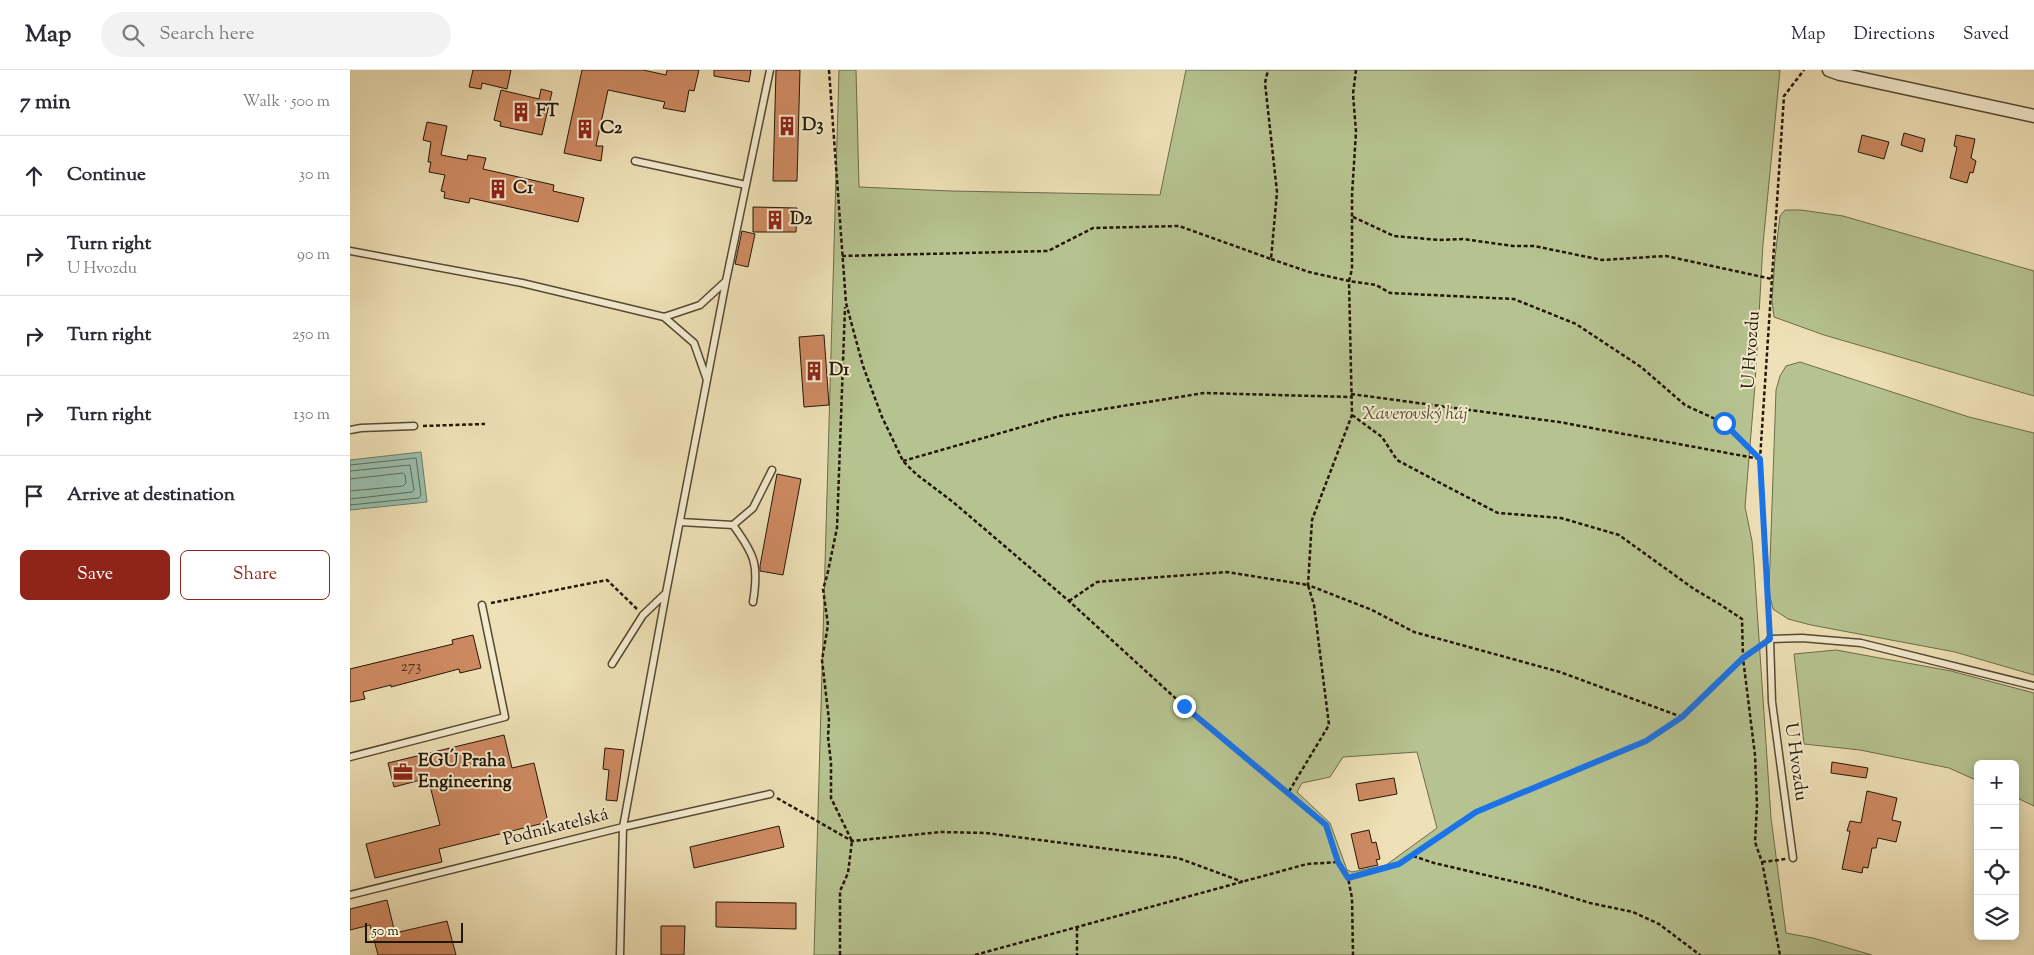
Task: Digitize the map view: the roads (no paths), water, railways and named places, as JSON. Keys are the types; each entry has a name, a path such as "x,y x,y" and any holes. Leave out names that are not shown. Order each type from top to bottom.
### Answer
{"street":[{"path":"1829,70 2034,116"}],"lane":[{"path":"620,955 623,826 726,281 770,70"},
{"path":"635,161 746,185"},
{"path":"350,251 522,283 664,317 694,343 707,382"},
{"path":"664,317 700,305 726,281"},
{"path":"350,430 414,426"},
{"path":"680,522 733,525 753,508 772,470"},
{"path":"733,525 750,548 757,578 753,602"},
{"path":"612,664 643,615 666,593"},
{"path":"350,757 505,717 482,605"},
{"name":"U Hvozdu","path":"1793,858 1772,702 1770,639 1802,638 1861,643 2034,686"},
{"name":"Podnikatelská","path":"350,895 623,826 770,794"}],"water":[{"path":"421,452 427,502 350,510 350,460"}],"place":[{"name":"FT","path":"521,112"},
{"name":"D3","path":"787,126"},
{"name":"C2","path":"585,129"},
{"name":"C1","path":"498,189"},
{"name":"D2","path":"775,220"},
{"name":"D1","path":"814,371"},
{"name":"EGÚ Praha Engineering","path":"403,772"}],"park label":[{"name":"Xaverovský háj","path":"1415,415"}]}
